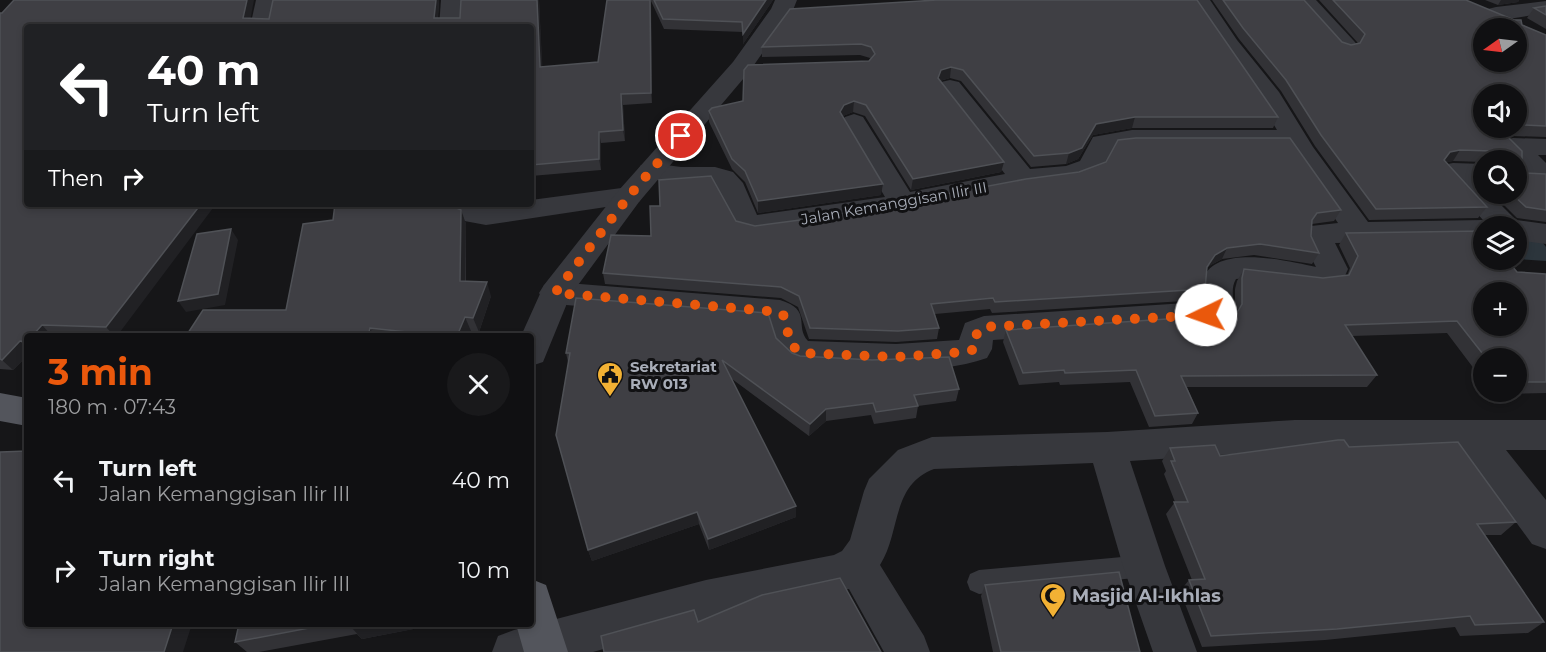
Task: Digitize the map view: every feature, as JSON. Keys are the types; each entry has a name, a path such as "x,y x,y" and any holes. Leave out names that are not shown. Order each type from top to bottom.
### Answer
{"main road":[{"path":"0,407 24,411"},
{"path":"533,627 535,650"}],"street":[{"path":"262,24 267,0"},
{"path":"450,24 452,0"},
{"path":"1199,0 1229,45 1270,97 1293,138 1359,231"},
{"path":"1304,0 1346,46"},
{"path":"534,345 555,293 629,196 754,66 791,6"},
{"path":"1532,31 1487,10 1546,7"},
{"path":"950,87 1023,179"},
{"path":"854,122 903,202"},
{"path":"1517,150 1513,146 1544,135"},
{"name":"Jalan Kemanggisan Ilir III","path":"651,171 681,175 715,175 723,178 729,183 745,220 748,224 755,225 816,218 1023,179 1078,172 1092,166 1102,143 1132,138 1293,138"},
{"path":"1527,160 1543,175 1527,174"},
{"path":"1473,172 1454,171 1473,191"},
{"path":"467,207 470,213 486,216 629,196"},
{"path":"1485,204 1496,216"},
{"path":"555,293 780,312 786,318 789,342 800,353 896,357 966,352 975,349 977,332 984,327 1220,313 1220,275 1224,271 1254,267 1320,278 1330,277 1333,269 1320,245 1321,232 1473,230"},
{"path":"1527,231 1546,234"},
{"path":"535,650 706,600 839,573 857,564 868,548 883,491 911,461 932,453 958,450 1107,447 1295,435 1546,435"},
{"path":"1473,435 1546,531"},
{"path":"1107,447 1144,566 1175,652"},
{"path":"857,564 908,652"}],"lane":[{"path":"979,582 1144,566"}],"shaded area":[{"path":"1527,238 1540,239 1546,247 1546,261 1527,260"}],"building":[{"path":"14,0 247,0 243,18 269,19 273,0 436,0 434,18 460,18 461,0 537,0 540,67 598,62 607,0 650,0 651,93 621,94 623,130 599,132 599,159 534,165 534,24 24,24 24,207 199,207 106,327 42,325 35,333 24,333 24,342 20,341 2,360 0,359 0,13"},
{"path":"654,0 766,0 743,34 742,22 663,19"},
{"path":"937,0 1197,0 1278,117 1135,117 1096,124 1082,148 1069,153 1034,156 963,70 951,67 941,70 938,78 1004,162 913,179 866,105 854,101 844,105 840,112 883,184 758,201 745,171 732,159 709,111 712,108 743,101 744,70 748,65 869,61 875,54 871,47 861,44 762,47 790,9"},
{"path":"1223,0 1304,0 1342,42 1351,45 1360,43 1365,34 1333,0 1466,0 1509,18 1473,18 1473,72 1527,72 1527,27 1546,35 1546,126 1527,125 1527,84 1473,84 1473,138 1509,138 1521,150 1460,150 1450,152 1444,160 1473,192 1473,204 1484,204 1487,207 1376,209 1321,135 1286,80"},
{"path":"1546,6 1546,15 1534,8"},
{"path":"1290,138 1341,210 1317,213 1312,220 1311,236 1319,253 1260,244 1227,248 1215,255 1207,267 1205,289 995,302 993,298 931,304 939,328 898,331 810,328 799,296 781,287 603,273 611,235 651,236 650,206 660,206 659,180 711,176 736,221 755,226 823,217 1026,179 1079,172 1106,162 1118,140"},
{"path":"1527,173 1546,174 1546,210 1526,207 1523,204 1527,204"},
{"path":"335,207 454,207 461,210 460,281 487,282 473,318 465,317 458,333 416,333 370,328 369,333 188,333 203,310 286,310 303,224 333,220"},
{"path":"231,229 218,294 178,301 197,234"},
{"path":"1473,231 1473,270 1515,270 1546,274 1546,382 1527,382 1527,348 1478,348 1457,321 1345,325 1377,375 1181,376 1198,413 1155,416 1136,370 1065,373 1064,370 1023,373 1006,330 1226,315 1238,311 1242,304 1244,269 1323,278 1349,275 1358,256 1346,233"},
{"path":"576,298 768,313 776,338 792,353 800,356 872,360 949,357 959,389 914,395 918,406 876,412 873,403 826,409 810,424 722,360 796,506 708,539 697,512 588,550 556,435 570,353 566,353"},
{"path":"1344,440 1349,447 1458,442 1516,522 1477,524 1544,622 1475,625 1470,616 1337,629 1211,636 1189,580 1205,579 1174,502 1188,502 1171,461 1175,461 1170,448 1215,445 1220,456"},
{"path":"24,451 24,627 172,627 164,652 0,652 0,452"},
{"name":"Masjid Al-Ikhlas","path":"1119,572 1140,652 1001,652 985,585"},
{"path":"840,578 881,652 604,652 601,636 694,610 698,622 762,595"},
{"path":"238,627 314,627 235,642"}],"place":[{"name":"Sekretariat RW 013","path":"610,398"},
{"name":"Masjid Al-Ikhlas","path":"1053,619"}],"route":[{"path":"681,136 629,196 555,293 780,312 786,318 789,342 800,353 896,357 966,352 975,349 977,332 984,327 1206,315"}]}
